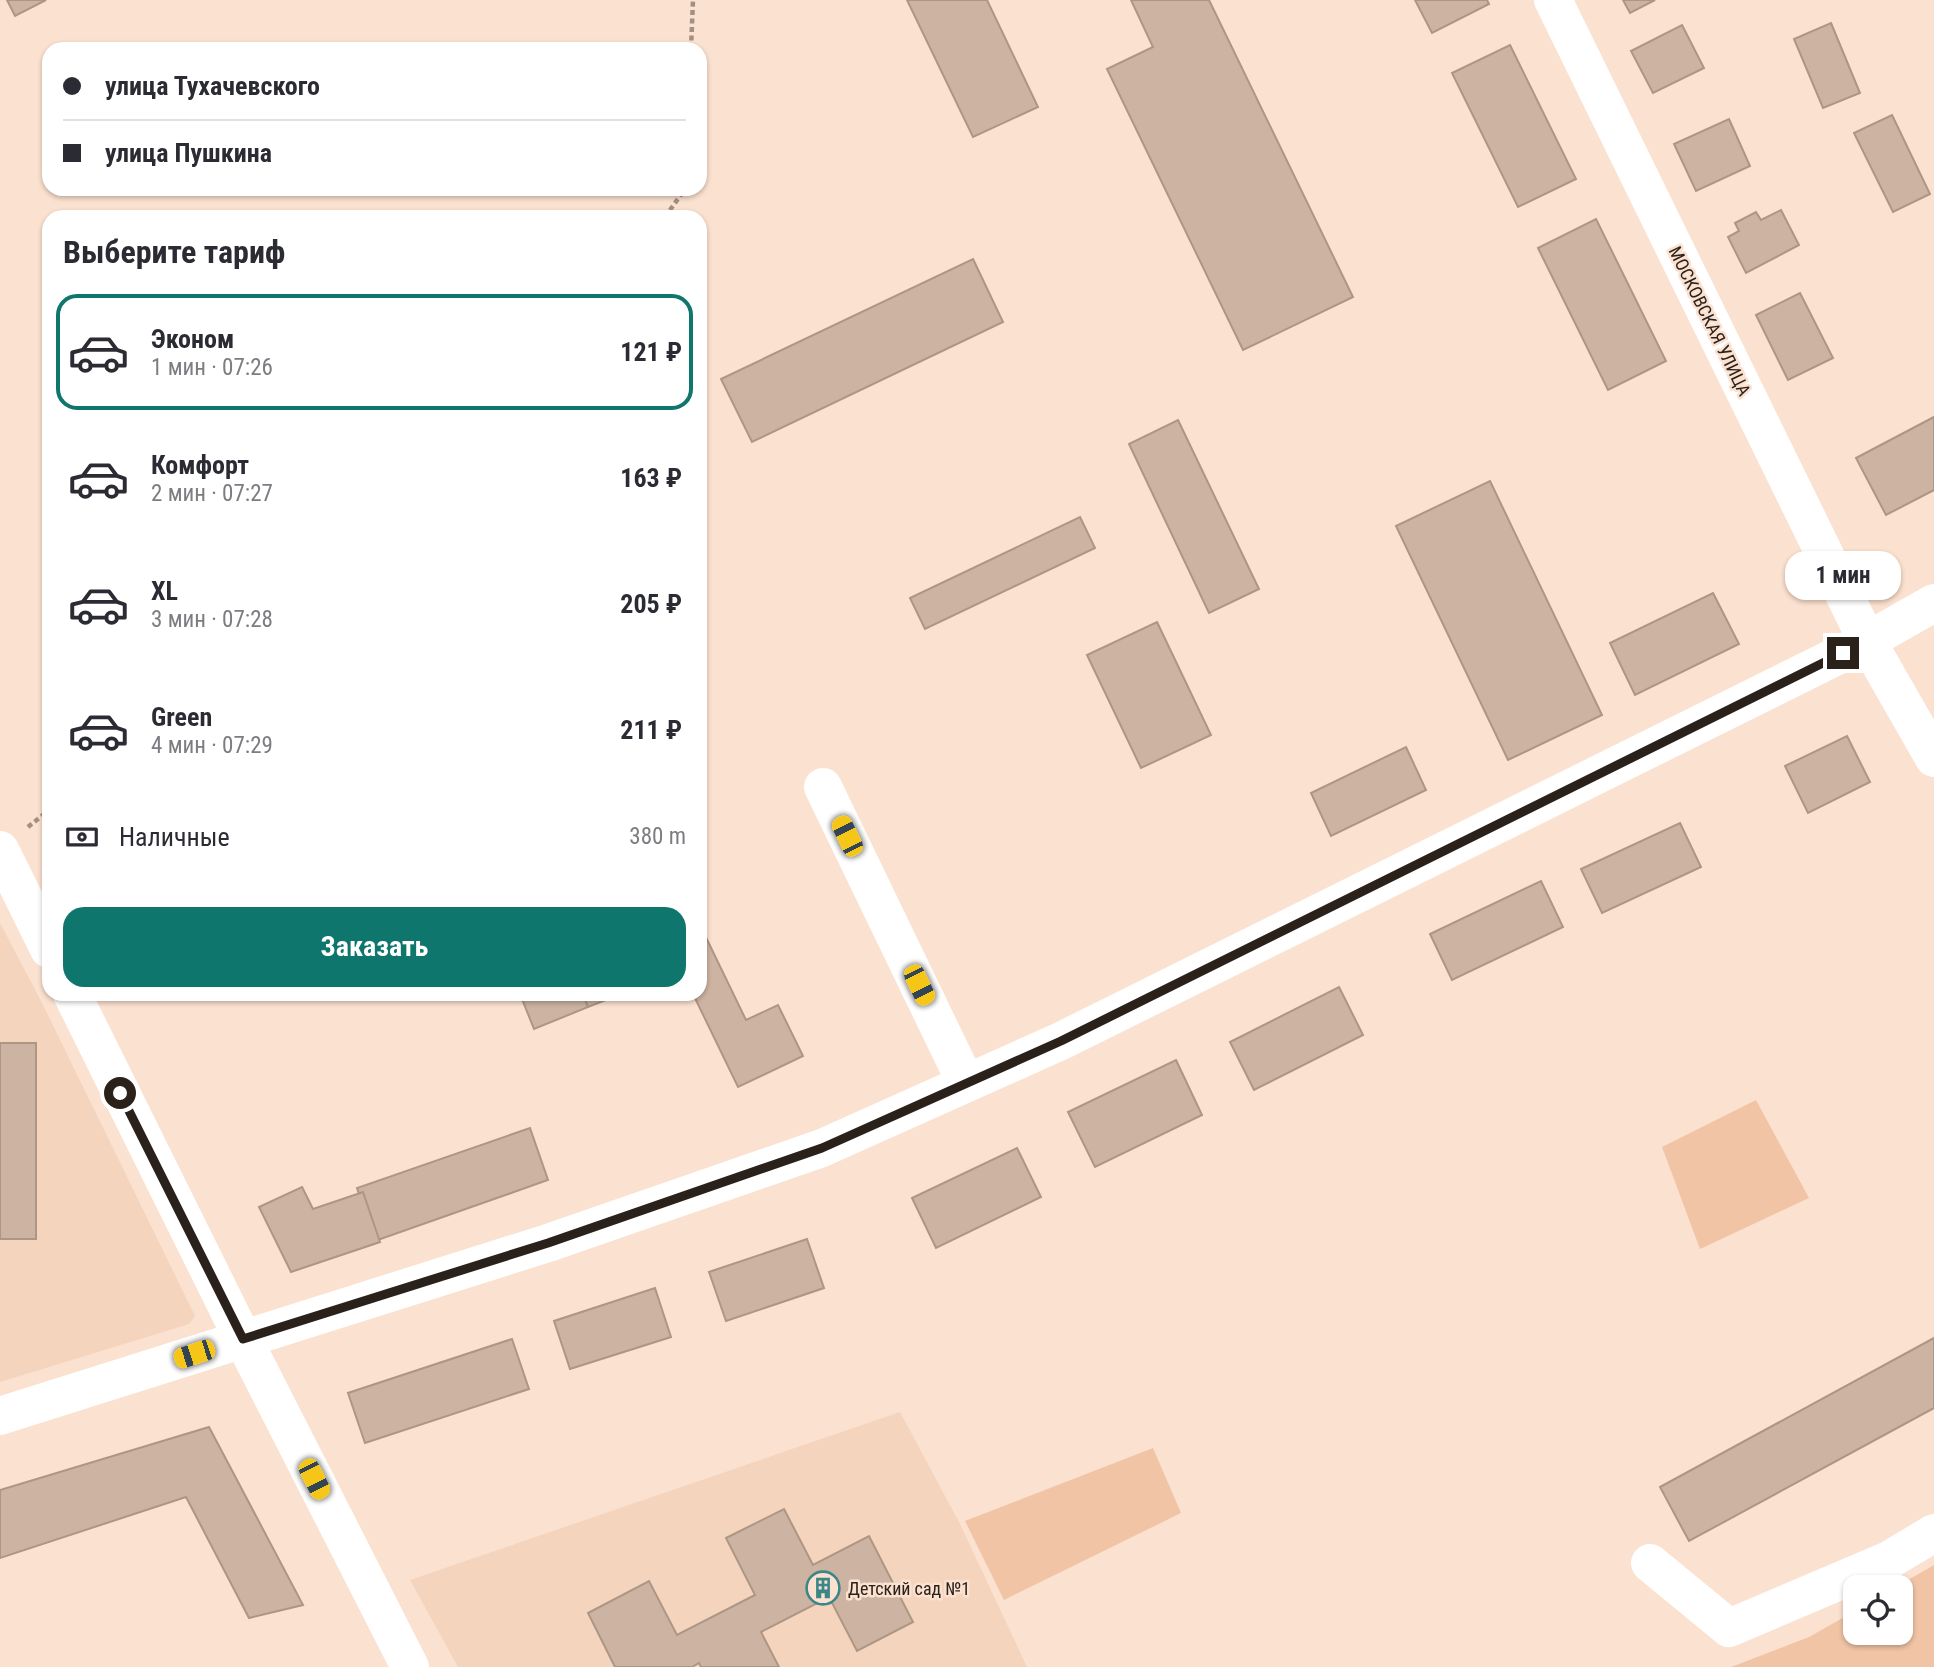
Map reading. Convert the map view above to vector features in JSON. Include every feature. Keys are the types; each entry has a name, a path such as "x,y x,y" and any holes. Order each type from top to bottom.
{"street":[{"name":"МОСКОВСКАЯ УЛИЦА","path":"1553,0 1867,641 1934,758"},
{"path":"0,1416 548,1243 822,1148 1061,1041 1867,641 1934,603"},
{"path":"823,787 966,1083"},
{"path":"0,850 42,934"},
{"path":"75,1001 410,1667"},
{"path":"1650,1563 1729,1628 1889,1560 1934,1533"}],"path":[{"path":"691,42 693,0"}],"shaded area":[{"path":"0,923 195,1316 189,1324 0,1382"},
{"path":"1756,1100 1809,1198 1700,1249 1662,1147"},
{"path":"900,1412 960,1524 1027,1667 458,1667 410,1580"},
{"path":"1153,1448 1181,1513 1004,1600 965,1521"},
{"path":"1934,1565 1934,1667 1731,1667 1809,1637 1843,1618 1843,1645 1913,1645 1913,1577"}],"building":[{"path":"7,0 46,0 15,16"},
{"path":"907,0 987,0 1038,107 973,137"},
{"path":"1131,0 1209,0 1353,297 1243,350 1107,69 1153,47"},
{"path":"1415,0 1487,0 1489,4 1432,33"},
{"path":"1623,0 1655,0 1630,13"},
{"path":"1831,23 1860,93 1823,108 1794,39"},
{"path":"1682,25 1704,68 1653,93 1631,51"},
{"path":"1510,45 1576,179 1518,207 1452,73"},
{"path":"1892,115 1930,194 1893,212 1854,133"},
{"path":"1729,119 1750,166 1696,191 1674,144"},
{"path":"1781,210 1799,245 1746,273 1728,237 1739,231 1735,223 1756,212 1761,220"},
{"path":"1596,219 1666,361 1608,390 1538,248"},
{"path":"973,259 1003,322 752,442 721,379"},
{"path":"1800,293 1833,358 1788,380 1756,315"},
{"path":"1934,417 1934,490 1886,515 1856,458"},
{"path":"1178,420 1259,589 1209,613 1129,444"},
{"path":"1490,481 1602,715 1508,760 1396,526"},
{"path":"1080,517 1095,548 925,629 910,598"},
{"path":"1713,593 1739,644 1635,695 1610,643"},
{"path":"1157,622 1211,735 1141,768 1087,655"},
{"path":"1847,736 1870,782 1808,813 1785,766"},
{"path":"1406,747 1426,790 1331,836 1311,793"},
{"path":"1680,823 1701,867 1602,913 1581,869"},
{"path":"1541,881 1563,927 1452,980 1430,934"},
{"path":"707,939 746,1020 778,1005 803,1056 738,1087 696,1001 707,1001"},
{"path":"1339,987 1363,1035 1254,1090 1230,1042"},
{"path":"523,1001 586,1001 588,1007 534,1029"},
{"path":"586,1001 603,1001 588,1007"},
{"path":"0,1043 36,1043 36,1239 0,1239"},
{"path":"1176,1060 1202,1115 1095,1167 1068,1112"},
{"path":"530,1128 548,1180 375,1241 357,1188"},
{"path":"1017,1148 1041,1197 936,1248 912,1198"},
{"path":"302,1187 313,1209 363,1192 380,1242 291,1272 259,1207"},
{"path":"807,1239 824,1288 726,1321 709,1272"},
{"path":"655,1288 671,1337 570,1369 554,1321"},
{"path":"1934,1338 1934,1408 1689,1541 1660,1487"},
{"path":"512,1339 529,1389 365,1443 348,1393"},
{"path":"209,1427 303,1605 249,1618 186,1497 0,1558 0,1490"},
{"name":"Детский сад №1","path":"784,1509 813,1565 869,1536 913,1622 857,1651 829,1597 761,1632 779,1667 701,1667 699,1663 692,1667 615,1667 588,1613 649,1581 677,1635 755,1595 726,1538"}],"place":[{"name":"Детский сад №1","path":"823,1588"}],"route":[{"path":"120,1093 243,1339 548,1243 822,1148 1061,1041 1843,653"}]}
